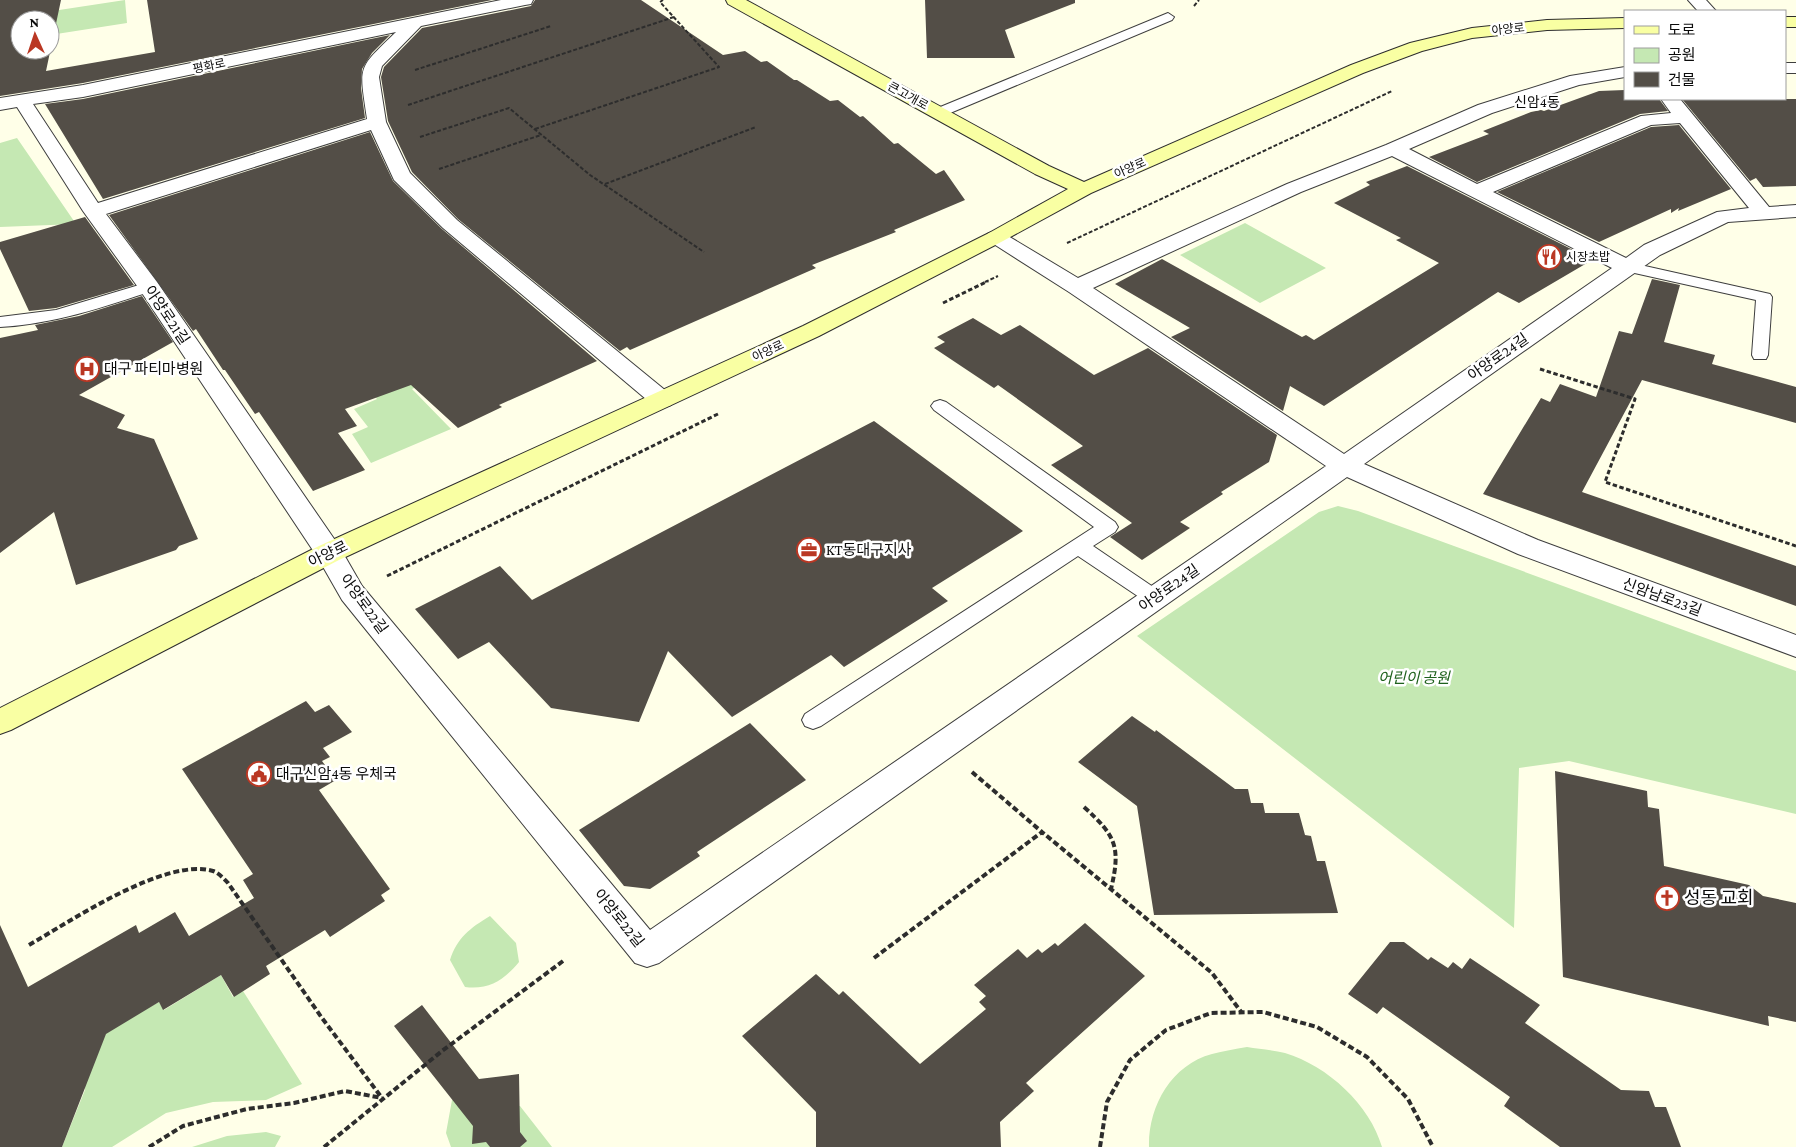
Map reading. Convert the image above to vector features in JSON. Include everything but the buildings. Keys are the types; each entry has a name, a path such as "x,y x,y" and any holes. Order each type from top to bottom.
{"main road":[{"name":"큰고개로","path":"734,0 1042,170 1084,189"},
{"name":"아양로","path":"0,722 329,553 811,331 996,237 1084,189 1357,69 1416,47 1472,33 1518,28 1624,23"}],"street":[{"name":"평화로","path":"11,103 102,87 525,0"},
{"path":"1696,0 1707,10"},
{"path":"416,22 373,64 371,83 377,118 403,178 450,224 662,400"},
{"path":"1077,287 1294,188 1393,149 1485,109 1576,80 1624,72"},
{"path":"1671,100 1763,212 1796,211"},
{"name":"아양로21길","path":"11,103 149,287 329,553"},
{"path":"1475,192 1648,120 1686,117"},
{"path":"93,211 377,118"},
{"path":"1393,149 1627,267"},
{"name":"아양로24길","path":"995,712 1343,465 1652,250 1724,216 1763,212"},
{"path":"996,237 1077,287 1343,465"},
{"name":"신암남로23길","path":"1343,465 1528,547 1796,646"},
{"name":"아양로22길","path":"329,553 352,593 647,952 995,712"}],"lane":[{"path":"938,113 1168,17"},
{"path":"1627,267 1764,297 1760,355"},
{"path":"0,322 19,322 101,302 149,287"},
{"path":"813,720 1108,527 940,406"},
{"path":"1078,546 1155,598"}],"path":[{"path":"535,130 719,67 660,2 663,0"},
{"path":"377,118 674,17"},
{"path":"371,83 551,26"},
{"path":"942,303 1394,90"},
{"path":"389,148 509,108 604,184 704,252"},
{"path":"604,184 756,127"},
{"path":"403,178 541,135"},
{"path":"1499,357 1635,399 1605,482 1796,546"},
{"path":"352,593 720,412"},
{"path":"972,772 1212,972 1242,1013"},
{"path":"1084,807 1115,837 1118,863 1111,889"},
{"path":"874,958 1042,832"},
{"path":"29,945 120,894 170,872 196,868 215,871 228,883 322,1018 382,1098"},
{"path":"324,1147 382,1098 499,1006 563,961"},
{"path":"1100,1147 1107,1102 1130,1060 1166,1030 1211,1013 1263,1012 1317,1027 1368,1057 1408,1100 1433,1147"},
{"path":"149,1147 183,1126 247,1109 294,1102 345,1091 382,1098"}],"green space":[{"path":"125,0 127,23 60,33 59,10"},
{"path":"17,138 76,224 0,227 0,143"},
{"path":"1245,223 1326,268 1260,303 1180,255"},
{"path":"448,373 412,389 451,429 371,463 352,434 368,427 354,409 377,399 361,377"},
{"name":"어린이 공원","path":"1338,506 1358,511 1796,671 1796,814 1569,761 1519,768 1514,928 1137,636 1319,512"},
{"path":"490,916 516,943 519,962 502,979 481,987 465,987 450,960 456,946 465,934"},
{"path":"221,975 233,997 243,991 302,1084 266,1100 213,1102 166,1113 112,1147 62,1147 85,1090 81,1043 159,1002 164,1010"},
{"path":"1247,1047 1285,1053 1317,1067 1331,1077 1345,1089 1368,1116 1382,1147 1149,1147 1153,1117 1158,1103 1174,1078 1197,1060 1216,1053"},
{"path":"452,1100 520,1106 552,1147 451,1147 446,1133"},
{"path":"266,1132 281,1136 275,1147 192,1147 227,1136"}],"place":[{"name":"시장초밥","path":"1549,257"},
{"name":"대구 파티마병원","path":"87,369"},
{"name":"KT동대구지사","path":"809,550"},
{"name":"대구신암4동 우체국","path":"259,774"},
{"name":"성동 교회","path":"1667,898"}],"district":[{"name":"신암4동","path":"1537,102"}]}
